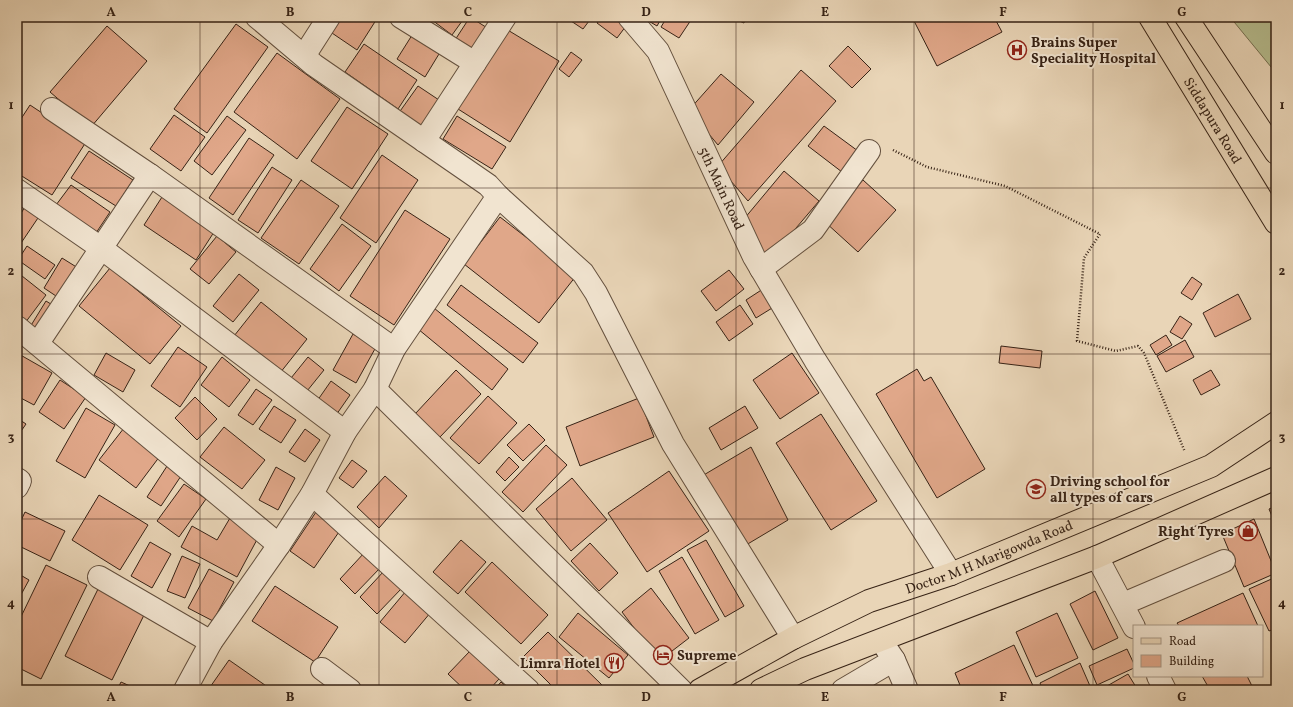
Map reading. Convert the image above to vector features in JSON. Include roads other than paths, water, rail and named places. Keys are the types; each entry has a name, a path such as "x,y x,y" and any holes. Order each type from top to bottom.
{"main road":[{"name":"Siddapura Road","path":"1150,17 1276,223"},
{"path":"1186,17 1276,153"},
{"path":"1203,470 1276,406"},
{"name":"Doctor M H Marigowda Road","path":"700,690 793,638 869,601 951,574 1203,470 1276,423"},
{"path":"761,690 805,669 963,607 1097,557 1276,478"}],"street":[{"path":"257,17 304,56 424,142 488,185 498,196 583,273 596,294 673,444 793,638"},
{"path":"304,56 329,17"},
{"path":"424,142 504,17"},
{"name":"5th Main Road","path":"629,17 658,51 761,269 815,360 951,574"},
{"path":"408,19 475,63"},
{"path":"52,109 150,175 394,349"},
{"path":"761,269 813,230 869,151"},
{"path":"38,343 150,175"},
{"path":"17,190 101,248 345,432"},
{"path":"185,690 211,642 279,545 312,494 345,432 375,389 394,349 498,196"},
{"path":"17,327 279,545"},
{"path":"375,389 681,690"},
{"path":"17,479 20,482 17,487"},
{"path":"312,494 528,690"},
{"path":"1097,557 1133,625"},
{"path":"1123,604 1224,561"},
{"path":"99,576 211,642"},
{"path":"880,640 894,660 907,690"},
{"path":"843,690 894,660"},
{"path":"322,669 350,690"},
{"path":"1158,677 1165,690"}],"place":[{"name":"Brains Super Speciality Hospital","path":"1017,50"},
{"name":"Driving school for all types of cars","path":"1036,489"},
{"name":"Right Tyres","path":"1248,531"},
{"name":"Supreme","path":"663,655"},
{"name":"Limra Hotel","path":"614,663"}]}
